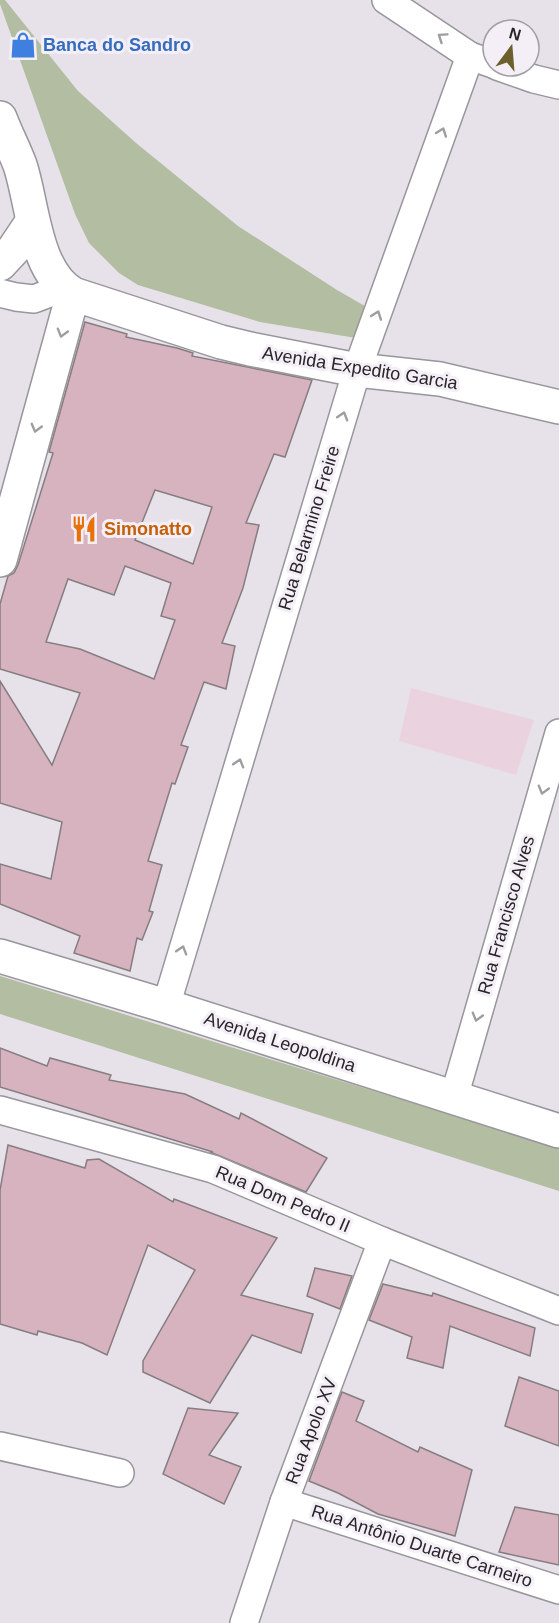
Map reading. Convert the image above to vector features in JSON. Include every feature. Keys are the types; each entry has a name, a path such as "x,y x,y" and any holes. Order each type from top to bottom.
{"street":[{"path":"386,0 481,60"},
{"name":"Rua Belarmino Freire","path":"166,1006 357,370 481,60"},
{"path":"0,118 20,167 32,222 45,259 68,291 0,560"},
{"path":"0,264 14,249 32,222"},
{"path":"0,293 34,299 68,291"},
{"name":"Avenida Expedito Garcia","path":"68,291 250,350 357,370 440,378 559,407"},
{"name":"Rua Francisco Alves","path":"454,1097 559,734"},
{"name":"Avenida Leopoldina","path":"0,956 166,1006 559,1131"},
{"name":"Rua Dom Pedro II","path":"0,1110 213,1169 382,1241 559,1311"},
{"name":"Rua Apolo XV","path":"244,1623 284,1502 382,1241"},
{"path":"0,1446 120,1473"},
{"name":"Rua Antônio Duarte Carneiro","path":"284,1502 559,1590"}],"shaded area":[{"path":"411,688 534,720 516,775 399,741"}],"green space":[{"path":"0,0 5,0 78,91 136,143 238,226 370,309 362,339 260,322 138,285 119,273 89,243 75,214"},
{"path":"0,976 559,1148 559,1191 0,1014"}],"building":[{"path":"85,322 127,334 126,337 193,353 192,356 312,380 285,457 274,454 246,523 259,525 243,588 222,643 235,646 226,689 204,682 181,745 188,747 175,784 172,783 148,861 162,865 149,911 153,912 142,940 137,938 130,971 74,953 80,936 0,904 0,864 51,879 62,822 0,803 0,681 52,765 80,693 0,669 0,604 8,576 14,573 18,565 53,453 49,452","holes":["155,490 212,507 193,564 135,540","125,566 171,583 161,616 175,620 154,679 80,649 46,642 68,579 114,595"]},
{"path":"0,1048 47,1066 50,1058 111,1075 109,1080 185,1094 239,1119 241,1113 327,1158 306,1192 210,1152 213,1152 0,1087"},
{"path":"8,1145 85,1168 87,1160 99,1159 173,1202 174,1199 277,1238 241,1295 313,1314 301,1353 252,1335 210,1403 143,1372 143,1361 195,1270 148,1245 107,1355 82,1343 38,1331 37,1335 0,1324 0,1190"},
{"path":"315,1268 352,1276 340,1309 307,1296"},
{"path":"383,1284 432,1296 433,1293 535,1328 530,1356 450,1326 443,1368 407,1358 412,1337 369,1320"},
{"path":"519,1377 559,1391 559,1446 505,1426"},
{"path":"342,1392 364,1401 356,1421 418,1452 420,1447 472,1470 455,1536 378,1514 309,1481"},
{"path":"188,1408 238,1413 209,1455 241,1467 224,1504 163,1474"},
{"path":"515,1507 559,1515 559,1565 499,1552"}],"place":[{"name":"Banca do Sandro","path":"23,45"},
{"name":"Simonatto","path":"84,529"}]}
